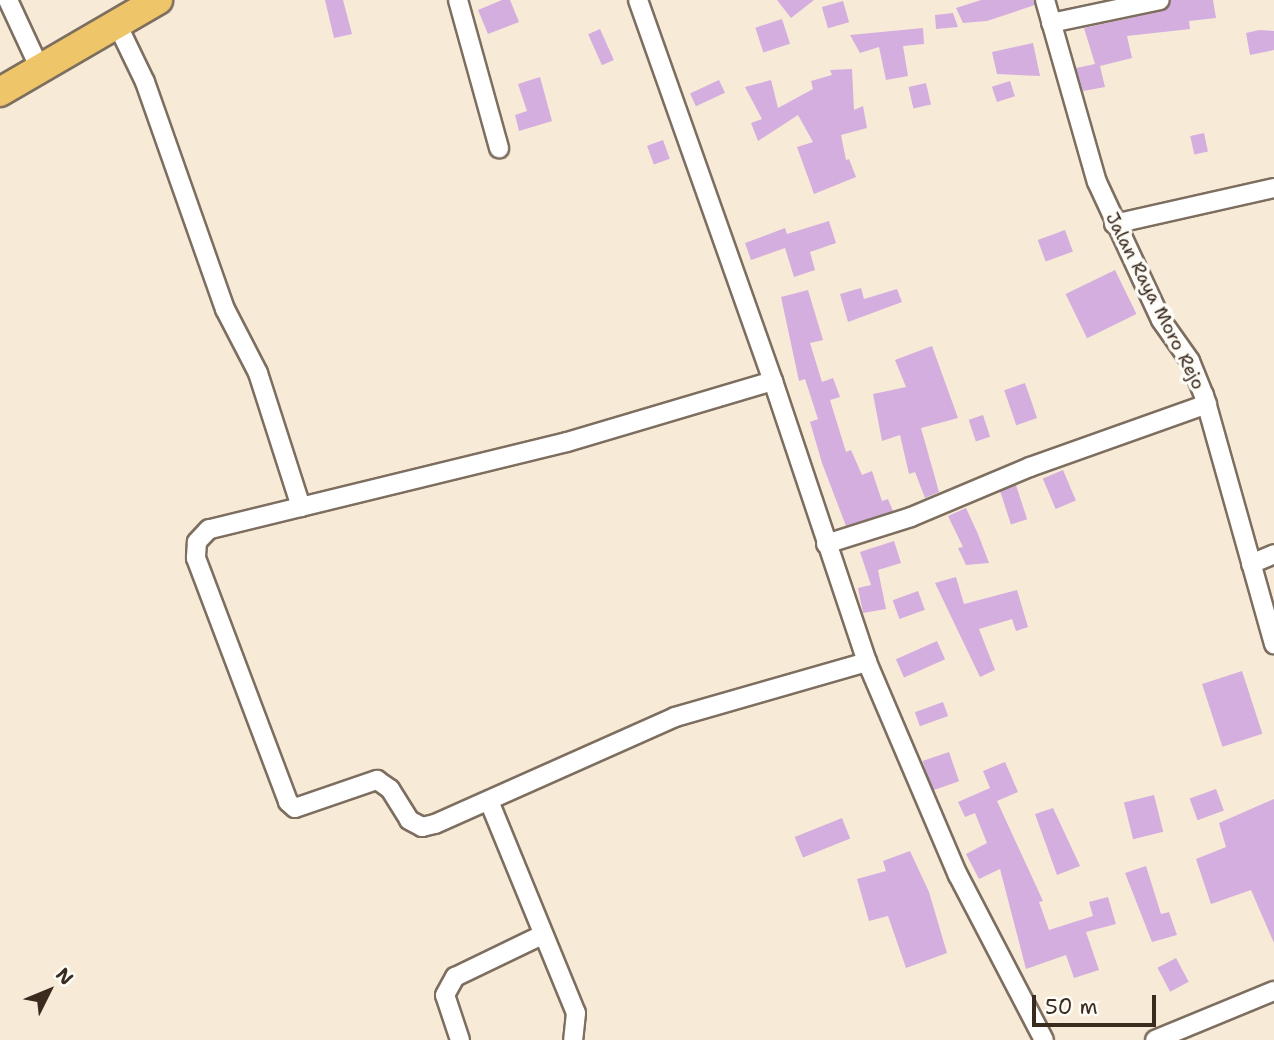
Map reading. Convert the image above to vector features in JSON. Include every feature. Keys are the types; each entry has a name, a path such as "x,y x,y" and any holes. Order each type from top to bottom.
{"main road":[{"path":"0,92 158,0"}],"street":[{"path":"8,0 40,69"},
{"path":"458,0 499,148"},
{"path":"638,0 773,380 867,662 958,875 1044,1040"},
{"name":"Jalan Raya Moro Rejo","path":"1045,0 1097,182 1114,225 1161,320 1190,361 1207,404 1274,643"},
{"path":"1052,23 1160,0"},
{"path":"117,24 145,82 225,309 258,373 301,507"},
{"path":"1114,225 1274,188"},
{"path":"773,380 566,442 209,529 197,542 196,558 288,802 304,808 377,780 390,789 409,820 422,827 489,801 675,717 867,662"},
{"path":"826,544 911,517 1030,467 1207,404"},
{"path":"1251,564 1274,554"},
{"path":"489,801 576,1013 573,1040"},
{"path":"460,1040 445,995 454,977 542,935"},
{"path":"1155,1040 1274,991"}],"building":[{"path":"325,0 343,0 352,34 334,38"},
{"path":"502,0 510,0 519,22 488,34 478,10"},
{"path":"777,0 814,0 791,18"},
{"path":"981,0 1034,0 1035,5 987,21 963,23 956,8"},
{"path":"1171,0 1213,0 1216,18 1189,21 1190,29 1127,36 1132,58 1100,66 1105,87 1083,91 1076,68 1095,64 1084,28 1162,11"},
{"path":"843,1 849,22 828,28 822,7"},
{"path":"953,13 958,27 936,29 935,15"},
{"path":"782,19 790,44 763,52 755,28"},
{"path":"923,28 924,44 903,46 908,76 886,80 879,47 860,53 850,35"},
{"path":"600,29 614,60 602,65 588,34"},
{"path":"1274,31 1274,50 1250,55 1246,33"},
{"path":"1033,43 1040,76 997,74 992,52"},
{"path":"852,69 854,110 863,106 867,128 841,135 846,160 849,159 856,177 814,194 797,147 813,142 798,115 758,141 751,123 762,119 745,87 771,80 778,108 813,89 811,81 832,75 830,70"},
{"path":"540,77 552,121 519,131 515,115 527,111 518,84"},
{"path":"719,80 725,93 696,106 690,94"},
{"path":"1010,81 1015,96 997,102 992,87"},
{"path":"926,83 931,104 913,108 908,87"},
{"path":"1204,133 1208,152 1194,154 1190,136"},
{"path":"663,140 670,159 654,165 647,146"},
{"path":"829,221 836,243 810,252 815,270 794,277 785,248 751,260 745,243 785,228 787,234"},
{"path":"1065,230 1073,252 1046,262 1038,240"},
{"path":"1115,270 1136,314 1087,338 1066,294"},
{"path":"861,288 864,299 897,289 902,302 848,322 840,294"},
{"path":"808,290 823,340 810,343 822,382 833,378 840,397 830,400 846,452 851,450 862,475 872,471 882,501 888,499 893,511 846,526 810,422 818,419 805,379 799,381 781,297"},
{"path":"932,346 958,418 921,428 939,492 925,498 915,472 909,474 900,435 882,441 873,394 906,387 895,360"},
{"path":"1025,383 1037,418 1016,425 1004,390"},
{"path":"983,415 990,437 976,442 969,420"},
{"path":"1063,470 1076,500 1056,509 1043,479"},
{"path":"1016,485 1027,519 1011,524 1000,490"},
{"path":"966,508 989,563 966,565 958,548 963,547 948,516"},
{"path":"894,541 901,563 878,570 886,609 863,613 858,588 871,585 860,552"},
{"path":"956,577 964,604 1017,590 1028,627 1016,631 1012,619 979,629 995,670 980,677 935,583"},
{"path":"918,591 925,610 899,619 893,600"},
{"path":"937,641 945,659 904,678 896,659"},
{"path":"1242,671 1262,734 1222,747 1202,684"},
{"path":"943,702 948,716 920,726 915,712"},
{"path":"949,752 959,781 933,790 923,761"},
{"path":"1005,762 1018,792 997,801 1043,901 1039,902 1049,930 1093,916 1089,902 1108,897 1116,924 1086,932 1099,970 1074,978 1066,955 1026,969 1000,869 979,879 966,854 987,843 975,813 965,817 958,802 990,788 983,771"},
{"path":"1216,789 1224,811 1198,820 1190,799"},
{"path":"1154,795 1163,832 1133,839 1124,802"},
{"path":"1274,799 1274,943 1251,890 1211,904 1196,859 1226,847 1219,823"},
{"path":"1053,808 1080,866 1057,875 1035,814"},
{"path":"842,818 850,838 803,858 795,837"},
{"path":"910,851 929,892 947,953 906,968 888,916 869,921 857,879 886,871 883,861"},
{"path":"1146,866 1161,914 1169,912 1177,935 1152,942 1125,873"},
{"path":"1176,958 1189,982 1170,992 1157,968"}]}
